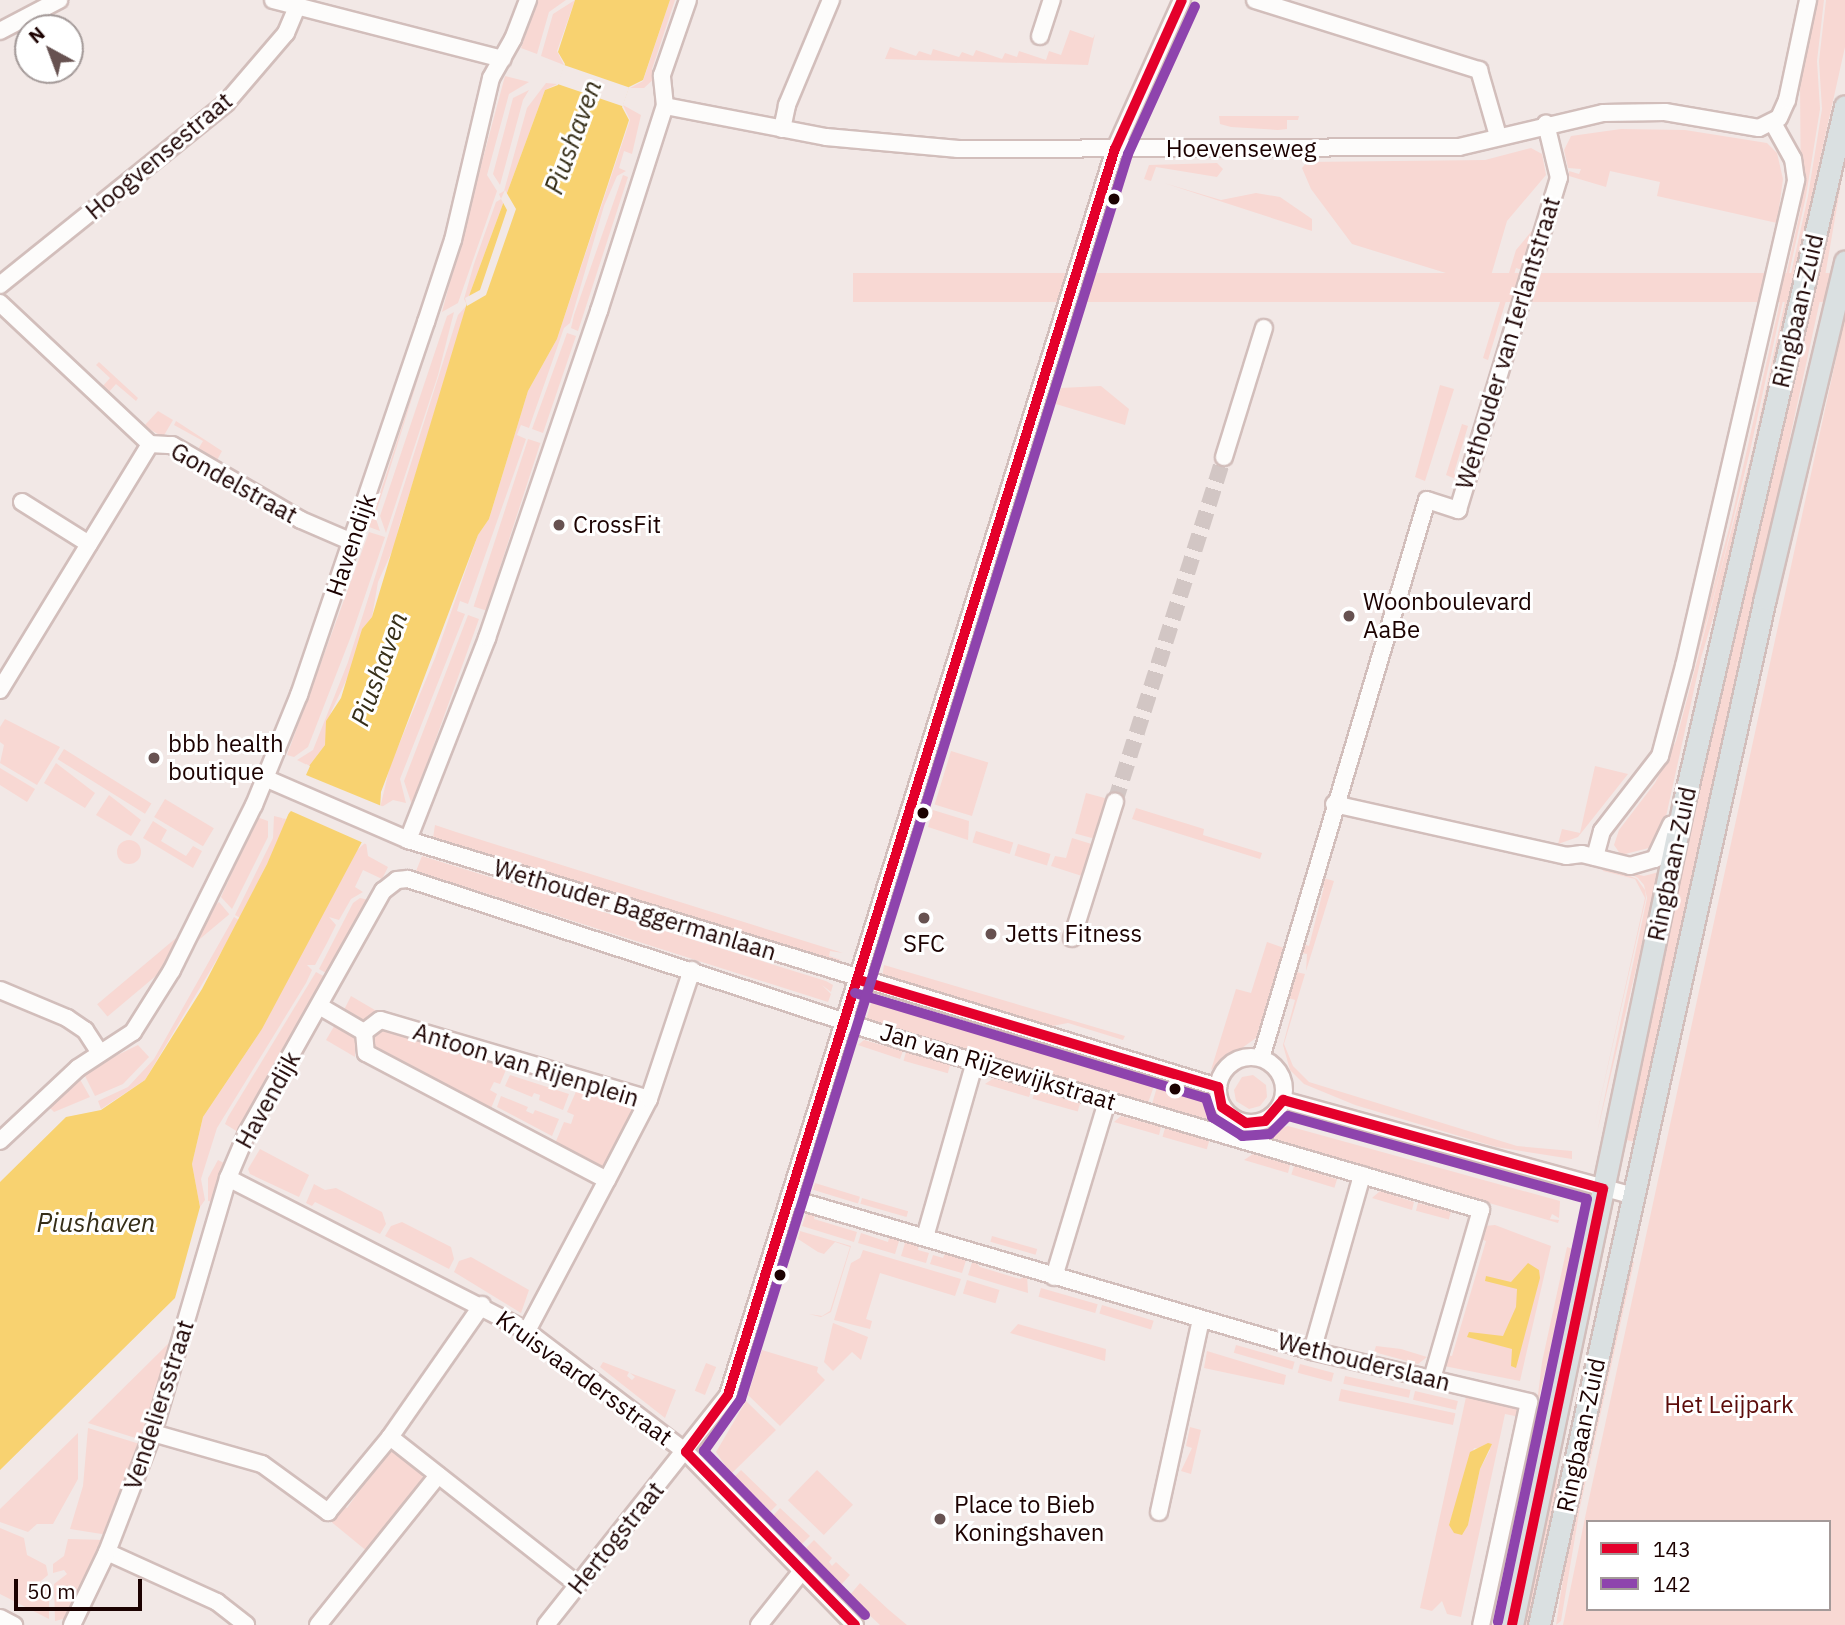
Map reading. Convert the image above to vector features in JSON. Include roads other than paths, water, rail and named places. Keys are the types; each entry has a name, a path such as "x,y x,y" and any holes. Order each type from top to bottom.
{"main road":[{"name":"Ringbaan-Zuid","path":"1512,1625 1685,797 1845,106"},
{"name":"Ringbaan-Zuid","path":"1539,1625 1633,1196 1845,261"}],"street":[{"path":"0,31 57,0"},
{"path":"272,0 503,59"},
{"name":"Havendijk","path":"100,1053 133,1032 172,970 265,778 352,542 453,240 491,78 503,59 528,0"},
{"path":"408,840 487,638 664,106 662,75 688,0"},
{"path":"782,129 787,105 831,0"},
{"path":"1040,36 1052,0"},
{"name":"Hertogstraat","path":"546,1625 686,1452 728,1395 1115,149 1182,0"},
{"path":"1255,0 1479,70 1498,136"},
{"path":"1773,123 1787,100 1808,0"},
{"name":"Hoogvensestraat","path":"0,285 226,103 286,33 297,7"},
{"name":"Hoevenseweg","path":"664,106 782,129 958,149 1459,147 1546,124 1603,113 1644,112 1747,128 1773,123"},
{"name":"Ringbaan-Zuid","path":"1595,857 1602,831 1660,756 1684,666 1796,180 1787,142 1773,123"},
{"name":"Wethouder van Ierlantstraat","path":"1261,1058 1334,804 1427,500 1458,510 1559,178 1546,124"},
{"name":"Gondelstraat","path":"0,303 150,444 172,445 301,520 352,542"},
{"path":"1224,457 1264,328"},
{"path":"0,690 150,444"},
{"path":"22,502 89,544"},
{"name":"Wethouder Baggermanlaan","path":"265,778 408,840 859,980 1218,1087"},
{"path":"1334,804 1566,856 1595,857 1629,866 1655,859 1685,797"},
{"path":"1072,938 1115,802"},
{"name":"Havendijk","path":"228,1178 247,1133 321,1007 383,891 397,880"},
{"name":"Jan van Rijzewijkstraat","path":"397,880 692,970 975,1062 1481,1210 1432,1379"},
{"path":"649,1099 692,970"},
{"path":"0,990 67,1018 85,1030 100,1053 53,1089 0,1141"},
{"name":"Antoon van Rijenplein","path":"321,1007 363,1032"},
{"name":"Antoon van Rijenplein","path":"380,1020 649,1099 607,1180 366,1052 363,1032 380,1020"},
{"path":"1249,1057 1261,1058 1283,1078 1283,1100 1265,1121 1246,1123 1222,1107 1218,1087 1228,1066 1249,1057"},
{"path":"925,1237 975,1062"},
{"path":"1283,1100 1633,1196"},
{"path":"1054,1277 1107,1101"},
{"path":"1312,1351 1362,1175"},
{"name":"Kruisvaardersstraat","path":"228,1178 482,1305 527,1331 686,1452 855,1625"},
{"name":"Vendeliersstraat","path":"72,1625 107,1552 153,1433 228,1178"},
{"path":"527,1331 607,1180"},
{"name":"Wethouderslaan","path":"789,1198 1312,1351 1529,1402 1480,1625"},
{"path":"153,1433 262,1464 328,1513 390,1437 482,1305"},
{"path":"1159,1512 1201,1320"},
{"path":"390,1437 578,1585"},
{"path":"318,1625 438,1475"},
{"path":"107,1552 217,1602 246,1625"},
{"path":"759,1625 802,1571"},
{"path":"0,1618 14,1625"}],"water":[{"name":"Piushaven","path":"575,0 670,0 643,80 629,87 622,107 629,120 557,339 528,391 489,519 478,535 381,792 380,808 262,1029 203,1117 192,1164 200,1207 175,1298 0,1470 0,1182 66,1117 101,1110 145,1080 202,989 267,864 309,766 325,745 326,721 341,698 362,629 372,617 470,293 545,90 558,85 565,64 558,52"},
{"path":"1528,1263 1539,1270 1540,1278 1516,1368 1511,1366 1512,1349 1467,1337 1469,1332 1503,1336 1516,1307 1517,1289 1485,1281 1486,1276 1511,1282"},
{"path":"1488,1443 1492,1444 1480,1469 1468,1525 1462,1535 1454,1533 1449,1525 1470,1452"}],"tunnel":[{"path":"1115,802 1224,457"}],"place":[{"name":"CrossFit","path":"559,525"},
{"name":"Woonboulevard AaBe","path":"1349,616"},
{"name":"bbb health boutique","path":"154,758"},
{"name":"SFC","path":"924,918"},
{"name":"Jetts Fitness","path":"991,934"},
{"name":"Place to Bieb Koningshaven","path":"940,1519"}],"park label":[{"name":"Het Leijpark","path":"1729,1405"}]}
